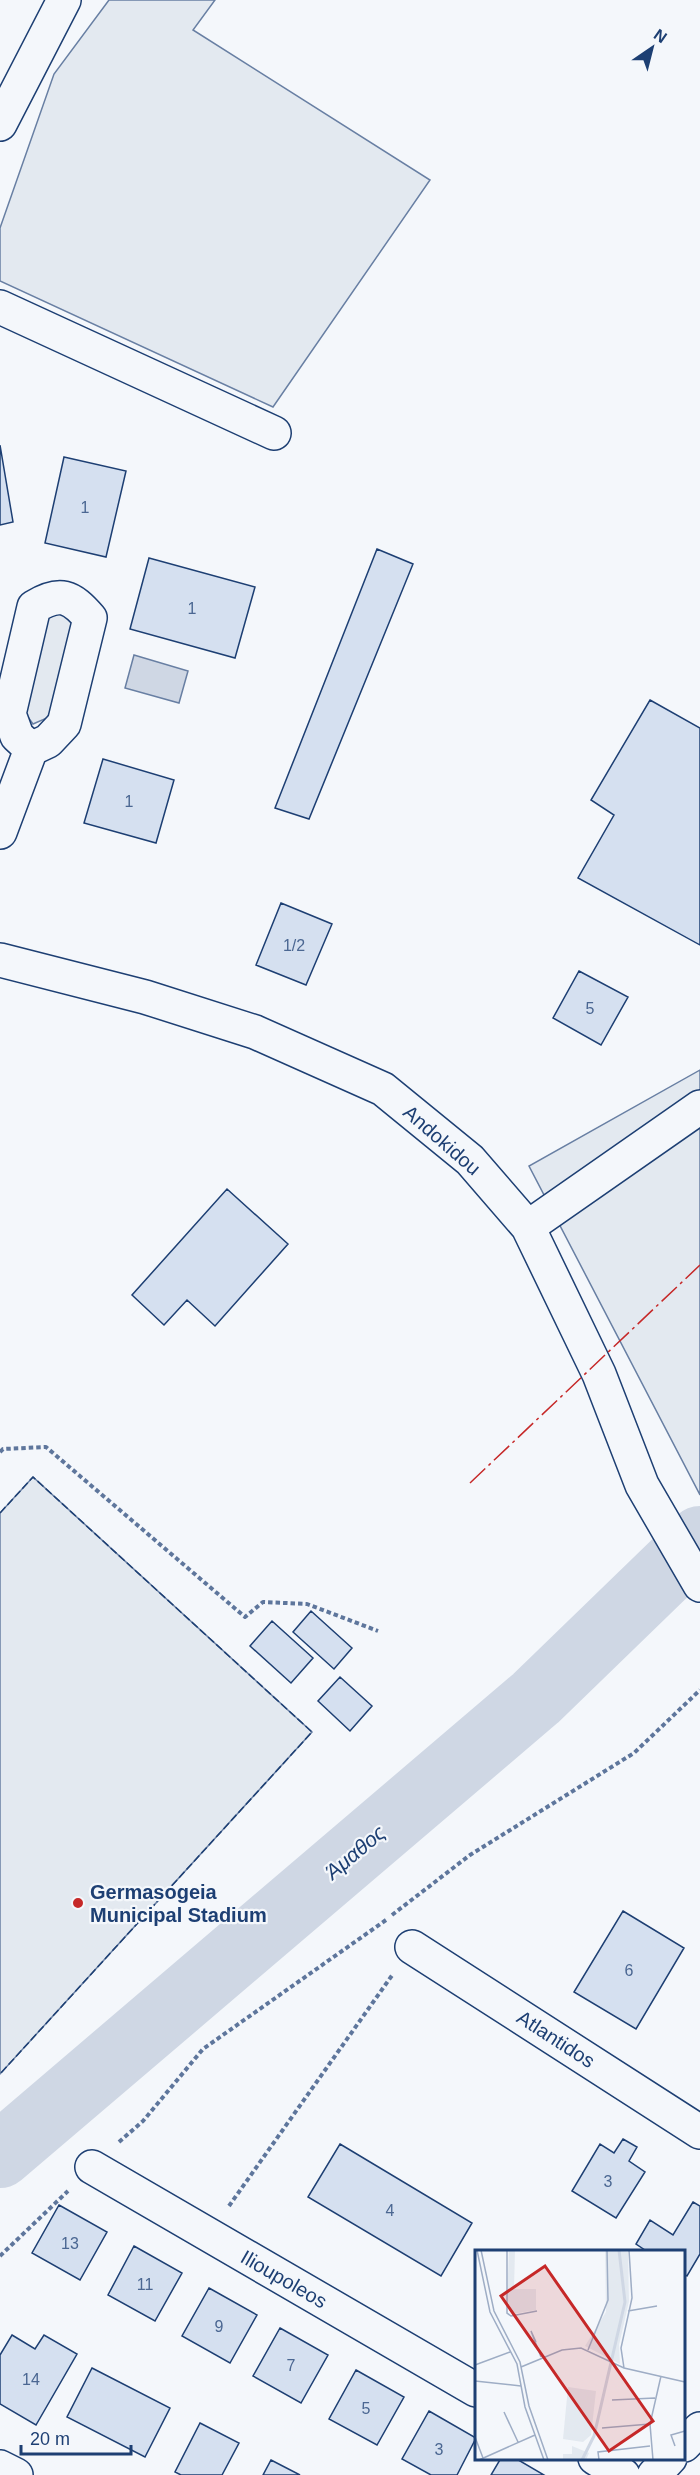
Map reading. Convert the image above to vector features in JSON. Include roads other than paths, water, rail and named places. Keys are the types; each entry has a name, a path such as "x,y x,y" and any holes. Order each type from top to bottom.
{"street":[{"path":"0,124 63,0"},
{"path":"0,307 273,433"},
{"path":"0,832 31,749"},
{"name":"Andokidou","path":"0,960 145,997 255,1032 382,1089 470,1161 528,1227 599,1374 642,1485 700,1585"},
{"path":"528,1227 700,1107"},
{"name":"Atlantidos","path":"412,1947 700,2132"},
{"name":"Ilioupoleos","path":"92,2167 475,2389"},
{"path":"685,2444 700,2429"},
{"path":"598,2460 623,2475"},
{"path":"654,2475 668,2460"},
{"path":"0,2467 16,2475"}],"waterway":[{"name":"Άμαθος","path":"0,2155 536,1698 700,1539"}],"place":[{"name":"Germasogeia Municipal Stadium","path":"78,1903"}]}
